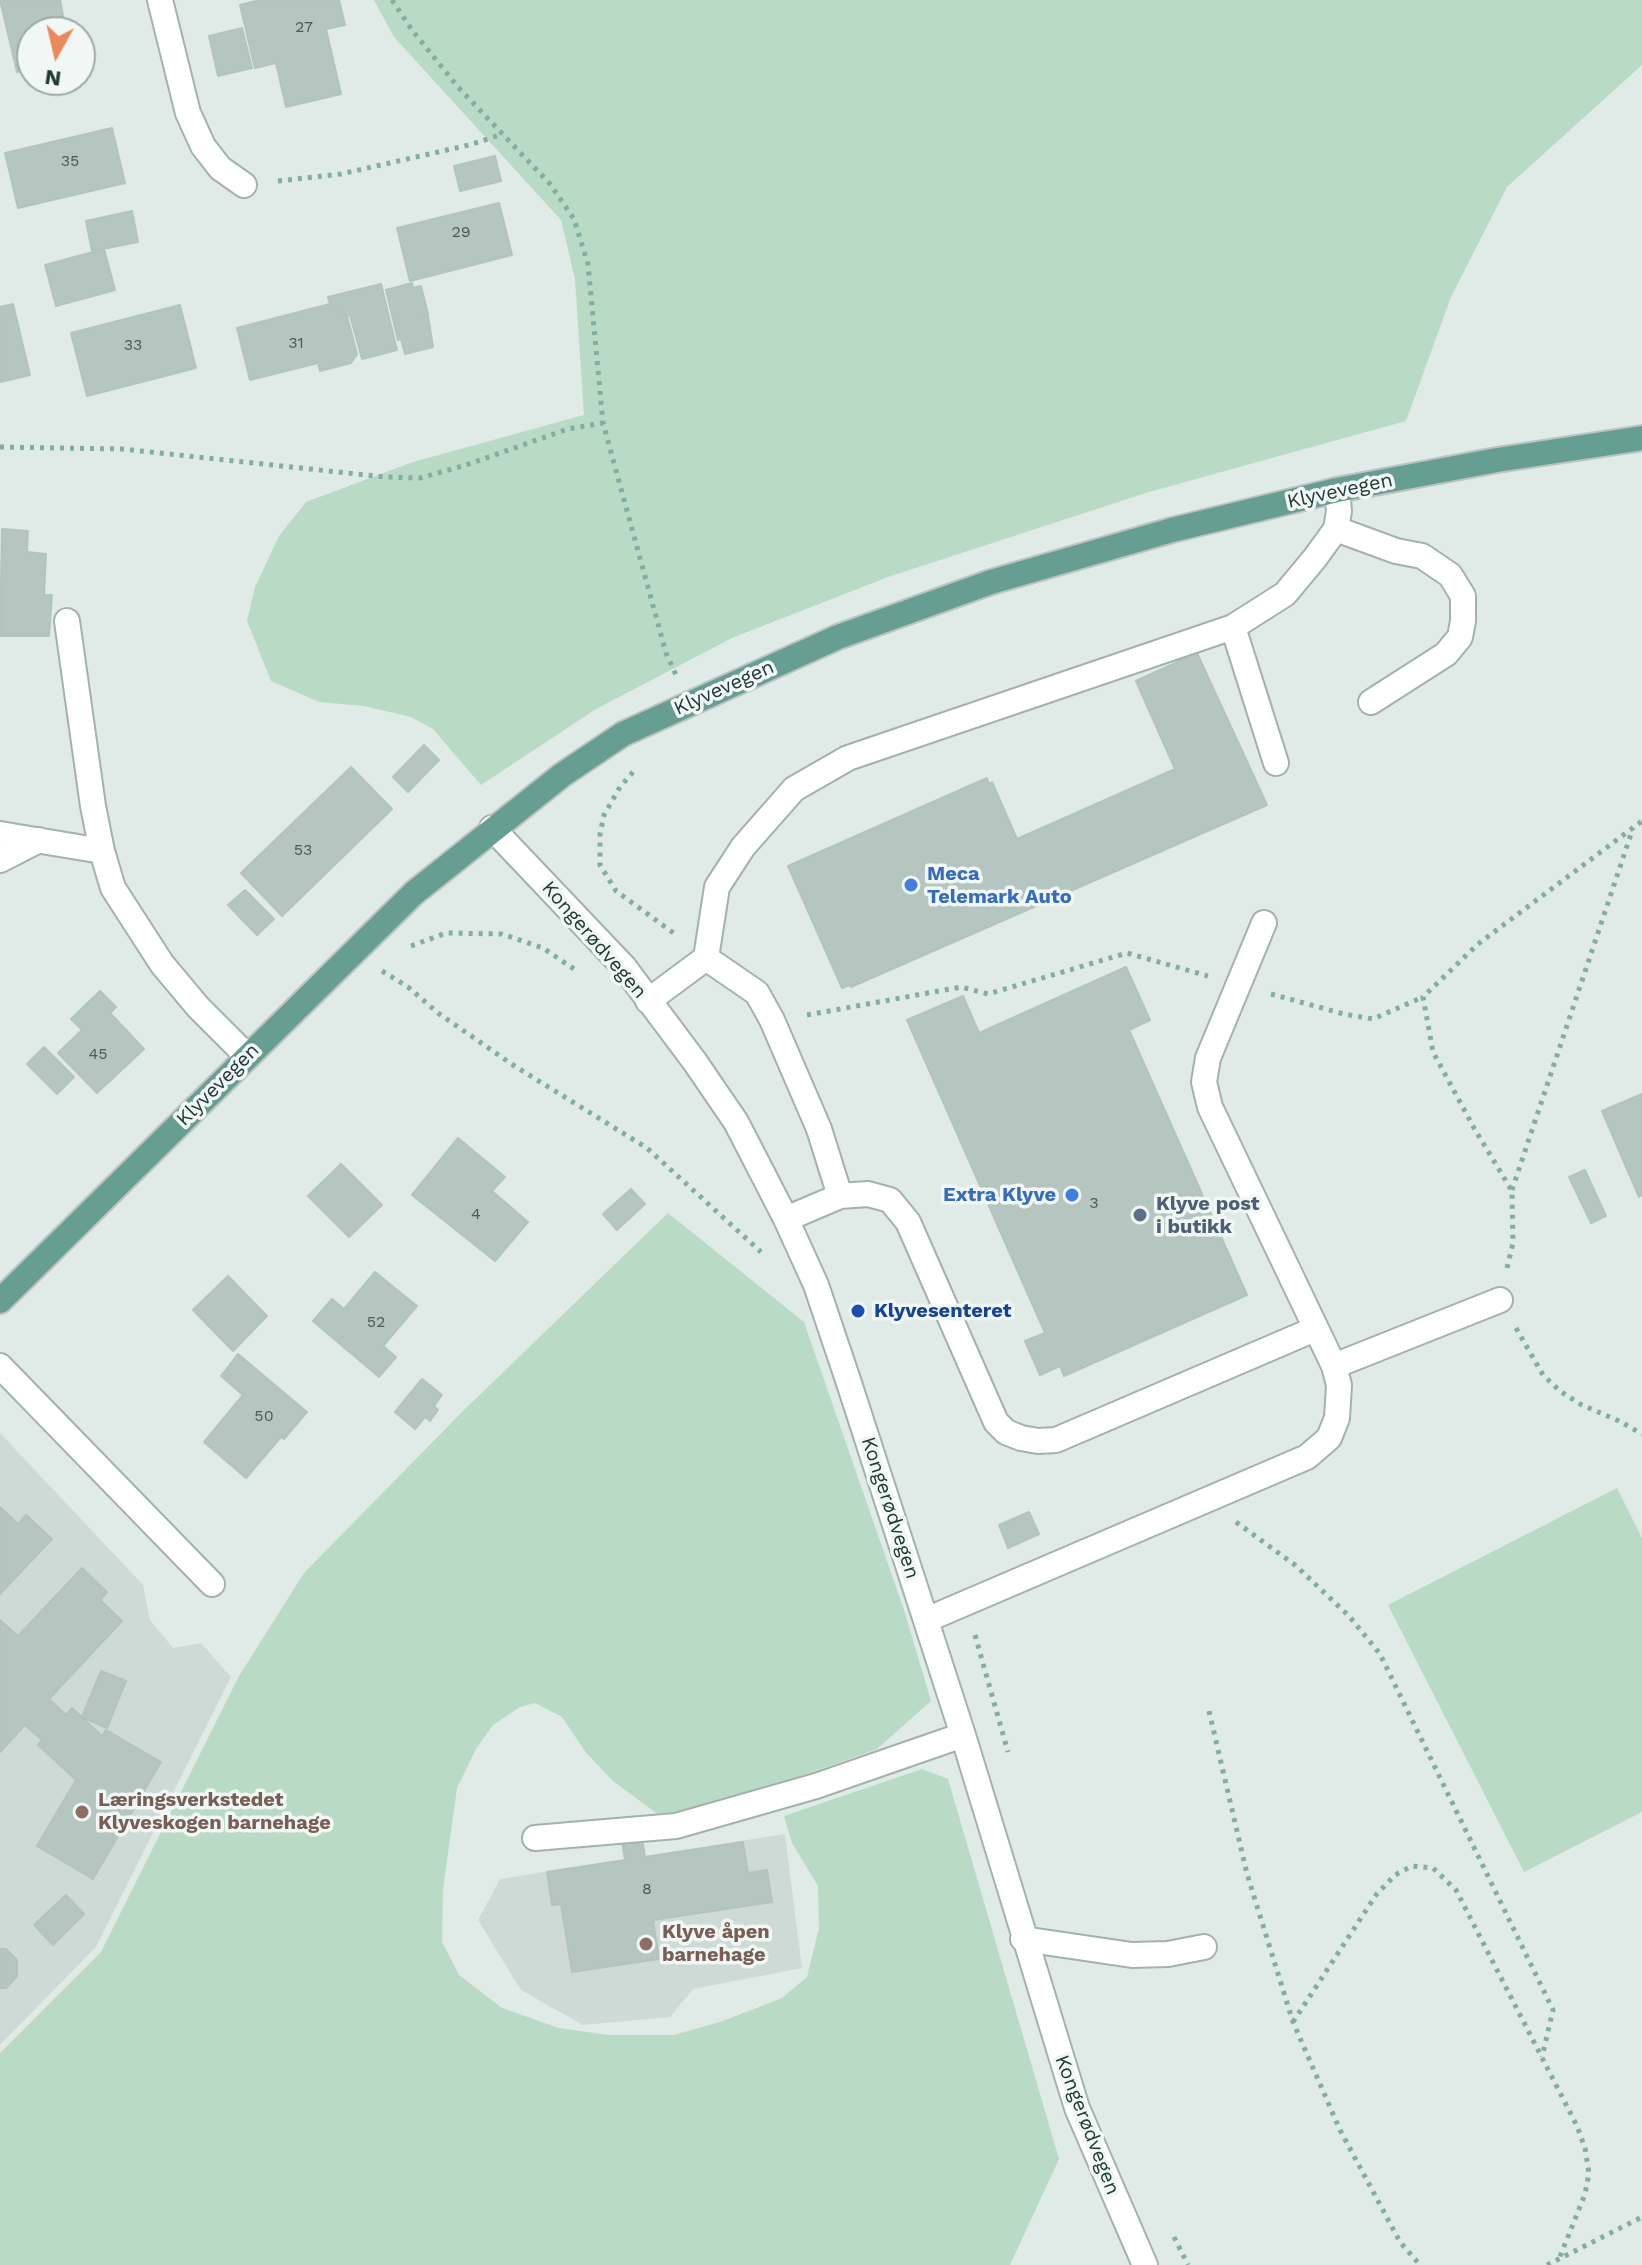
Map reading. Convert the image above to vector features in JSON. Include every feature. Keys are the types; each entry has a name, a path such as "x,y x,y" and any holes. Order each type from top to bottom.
{"main road":[{"name":"Klyvevegen","path":"0,1301 414,893 492,828 623,734 838,637 991,582 1172,530 1337,490 1497,460 1642,438"}],"street":[{"path":"160,0 188,113 203,146 220,168 244,185"},
{"path":"648,1001 706,958 717,887 743,847 794,789 848,758 1233,627 1285,594 1336,529 1339,511 1337,490"},
{"path":"1336,529 1396,551 1422,556 1450,575 1463,596 1460,637 1446,654 1371,702"},
{"path":"67,621 102,851 113,888 162,964 198,1007 247,1056"},
{"path":"1233,627 1276,763"},
{"name":"Kongerødvegen","path":"492,828 624,967 695,1062 736,1122 816,1285 963,1735 1077,2108 1145,2265"},
{"path":"0,834 102,851"},
{"path":"0,860 39,840"},
{"path":"926,1620 1307,1457 1329,1438 1337,1418 1339,1385 1334,1366 1210,1107 1204,1082 1208,1058 1264,923"},
{"path":"706,958 757,993 772,1020 819,1129 840,1196"},
{"path":"786,1219 840,1196 868,1194 890,1200 908,1222 996,1422 1006,1432 1021,1438 1056,1440 1315,1329"},
{"path":"1334,1366 1500,1300"},
{"path":"0,1366 212,1584"},
{"path":"535,1838 676,1826 816,1786 963,1735"},
{"path":"1023,1939 1132,1955 1168,1954 1204,1947"}],"path":[{"path":"392,0 458,87 550,184 574,219 588,264 603,423 666,653 688,704"},
{"path":"244,185 341,174 469,145 503,134"},
{"path":"0,447 122,449 420,478 568,429 603,423"},
{"path":"640,763 620,787 604,815 600,834 600,865 616,891 706,958"},
{"path":"772,1020 961,987 988,994 1127,953 1344,1014 1373,1019 1423,997 1478,944 1642,821"},
{"path":"1633,827 1512,1191 1513,1243 1500,1300 1543,1375 1580,1404 1642,1434"},
{"path":"406,948 446,933 502,934 543,948 599,985 624,967"},
{"path":"389,963 381,971 408,987 438,1013 513,1065 647,1148 780,1269 816,1285"},
{"path":"1423,997 1433,1052 1512,1191"},
{"path":"1206,1500 1295,1565 1349,1616 1380,1654 1553,2010 1542,2057"},
{"path":"1209,1711 1247,1874 1293,2022 1340,2130 1400,2242 1420,2265"},
{"path":"1293,2022 1376,1895 1395,1875 1412,1866 1433,1868 1456,1890 1577,2126 1585,2148 1589,2173 1585,2194 1559,2259"},
{"path":"1547,2265 1642,2217"}],"shaded area":[{"name":"Læringsverkstedet Klyveskogen barnehage","path":"0,1433 143,1585 150,1620 173,1648 201,1643 231,1677 96,1947 0,2045"},
{"name":"Klyve åpen barnehage","path":"785,1834 802,1968 693,1989 670,2017 583,2025 521,1990 478,1920 500,1879"}],"green space":[{"path":"374,0 1642,0 1642,65 1507,187 1451,297 1406,421 1149,492 888,577 732,638 596,709 481,785 433,729 411,717 364,706 319,702 271,681 247,621 255,587 279,536 306,502 413,462 584,415 575,279 561,220 394,37"},
{"path":"668,1213 804,1322 905,1613 931,1701 877,1749 685,1817 659,1815 613,1781 587,1754 562,1717 535,1703 520,1707 493,1725 476,1749 457,1788 443,1889 442,1942 459,1975 502,2008 559,2028 608,2035 674,2035 723,2021 782,1998 807,1977 819,1928 818,1886 792,1843 784,1816 922,1769 948,1779 1059,2159 1010,2265 0,2265 0,2053 101,1952 239,1676 304,1573 463,1411"},
{"path":"1617,1488 1642,1538 1642,1812 1524,1872 1388,1605"}],"building":[{"path":"0,0 60,0 63,16 16,16 16,68"},
{"path":"260,0 339,0 345,25 326,29 341,94 286,107 276,63 255,68 240,5"},
{"path":"242,28 252,68 218,76 209,36"},
{"path":"112,128 125,183 18,208 5,153"},
{"path":"495,156 501,181 460,191 454,166"},
{"path":"499,203 512,255 410,281 397,228"},
{"path":"132,211 138,242 92,251 86,221"},
{"path":"104,249 115,290 56,306 45,265"},
{"path":"412,283 413,288 421,286 428,314 421,318 428,316 433,347 405,354 401,339 398,340 386,290"},
{"path":"381,284 397,350 362,359 350,315 330,304 328,297"},
{"path":"13,304 30,375 0,382 0,307"},
{"path":"330,304 347,316 357,354 351,363 320,371 318,363 250,380 237,328"},
{"path":"180,305 196,368 87,396 71,333"},
{"path":"2,529 28,531 27,552 46,554 44,595 52,595 49,636 0,636"},
{"path":"1197,653 1267,805 851,987 842,988 788,866 987,778 989,784 992,782 1017,839 1175,769 1136,681"},
{"path":"424,745 439,760 408,792 393,777"},
{"path":"351,767 392,809 282,916 241,873"},
{"path":"245,890 274,919 257,935 228,905"},
{"path":"1126,967 1150,1020 1129,1030 1247,1295 1064,1376 1060,1366 1040,1375 1025,1341 1045,1333 907,1020 963,996 979,1033"},
{"path":"100,991 116,1007 110,1013 144,1049 97,1093 58,1053 82,1030 71,1019"},
{"path":"44,1047 74,1077 57,1094 27,1064"},
{"path":"1642,1094 1642,1195 1639,1197 1602,1111"},
{"path":"458,1138 505,1177 492,1191 528,1222 495,1261 412,1195"},
{"path":"341,1164 382,1205 349,1237 308,1196"},
{"path":"1585,1170 1606,1216 1591,1223 1569,1177"},
{"path":"631,1189 645,1204 617,1230 603,1214"},
{"path":"375,1272 417,1306 383,1346 396,1357 379,1377 313,1321 332,1299 344,1309"},
{"path":"228,1276 267,1316 233,1351 193,1310"},
{"path":"238,1354 307,1412 246,1478 204,1442 243,1395 221,1376"},
{"path":"422,1379 442,1395 434,1406 438,1410 430,1421 425,1417 415,1429 395,1412"},
{"path":"0,1507 18,1524 26,1515 52,1539 0,1594"},
{"path":"1029,1512 1039,1534 1008,1548 999,1525"},
{"path":"82,1568 107,1592 100,1600 122,1621 49,1699 66,1715 72,1708 102,1736 106,1730 161,1762 93,1879 37,1846 76,1780 38,1745 42,1740 25,1725 0,1752 0,1620 18,1636"},
{"path":"101,1671 126,1681 107,1728 82,1717"},
{"path":"642,1838 645,1857 743,1842 748,1873 767,1870 772,1902 653,1920 659,1959 572,1972 561,1904 552,1905 547,1872 625,1860 622,1841"},
{"path":"66,1895 84,1914 53,1945 34,1925"},
{"path":"0,1949 6,1949 17,1960 17,1976 6,1988 0,1988"}],"place":[{"name":"Meca Telemark Auto","path":"911,885"},
{"name":"Extra Klyve","path":"1072,1195"},
{"name":"Klyve post i butikk","path":"1140,1215"},
{"name":"Klyvesenteret","path":"858,1311"},
{"name":"Læringsverkstedet Klyveskogen barnehage","path":"82,1812"},
{"name":"Klyve åpen barnehage","path":"646,1944"}]}
